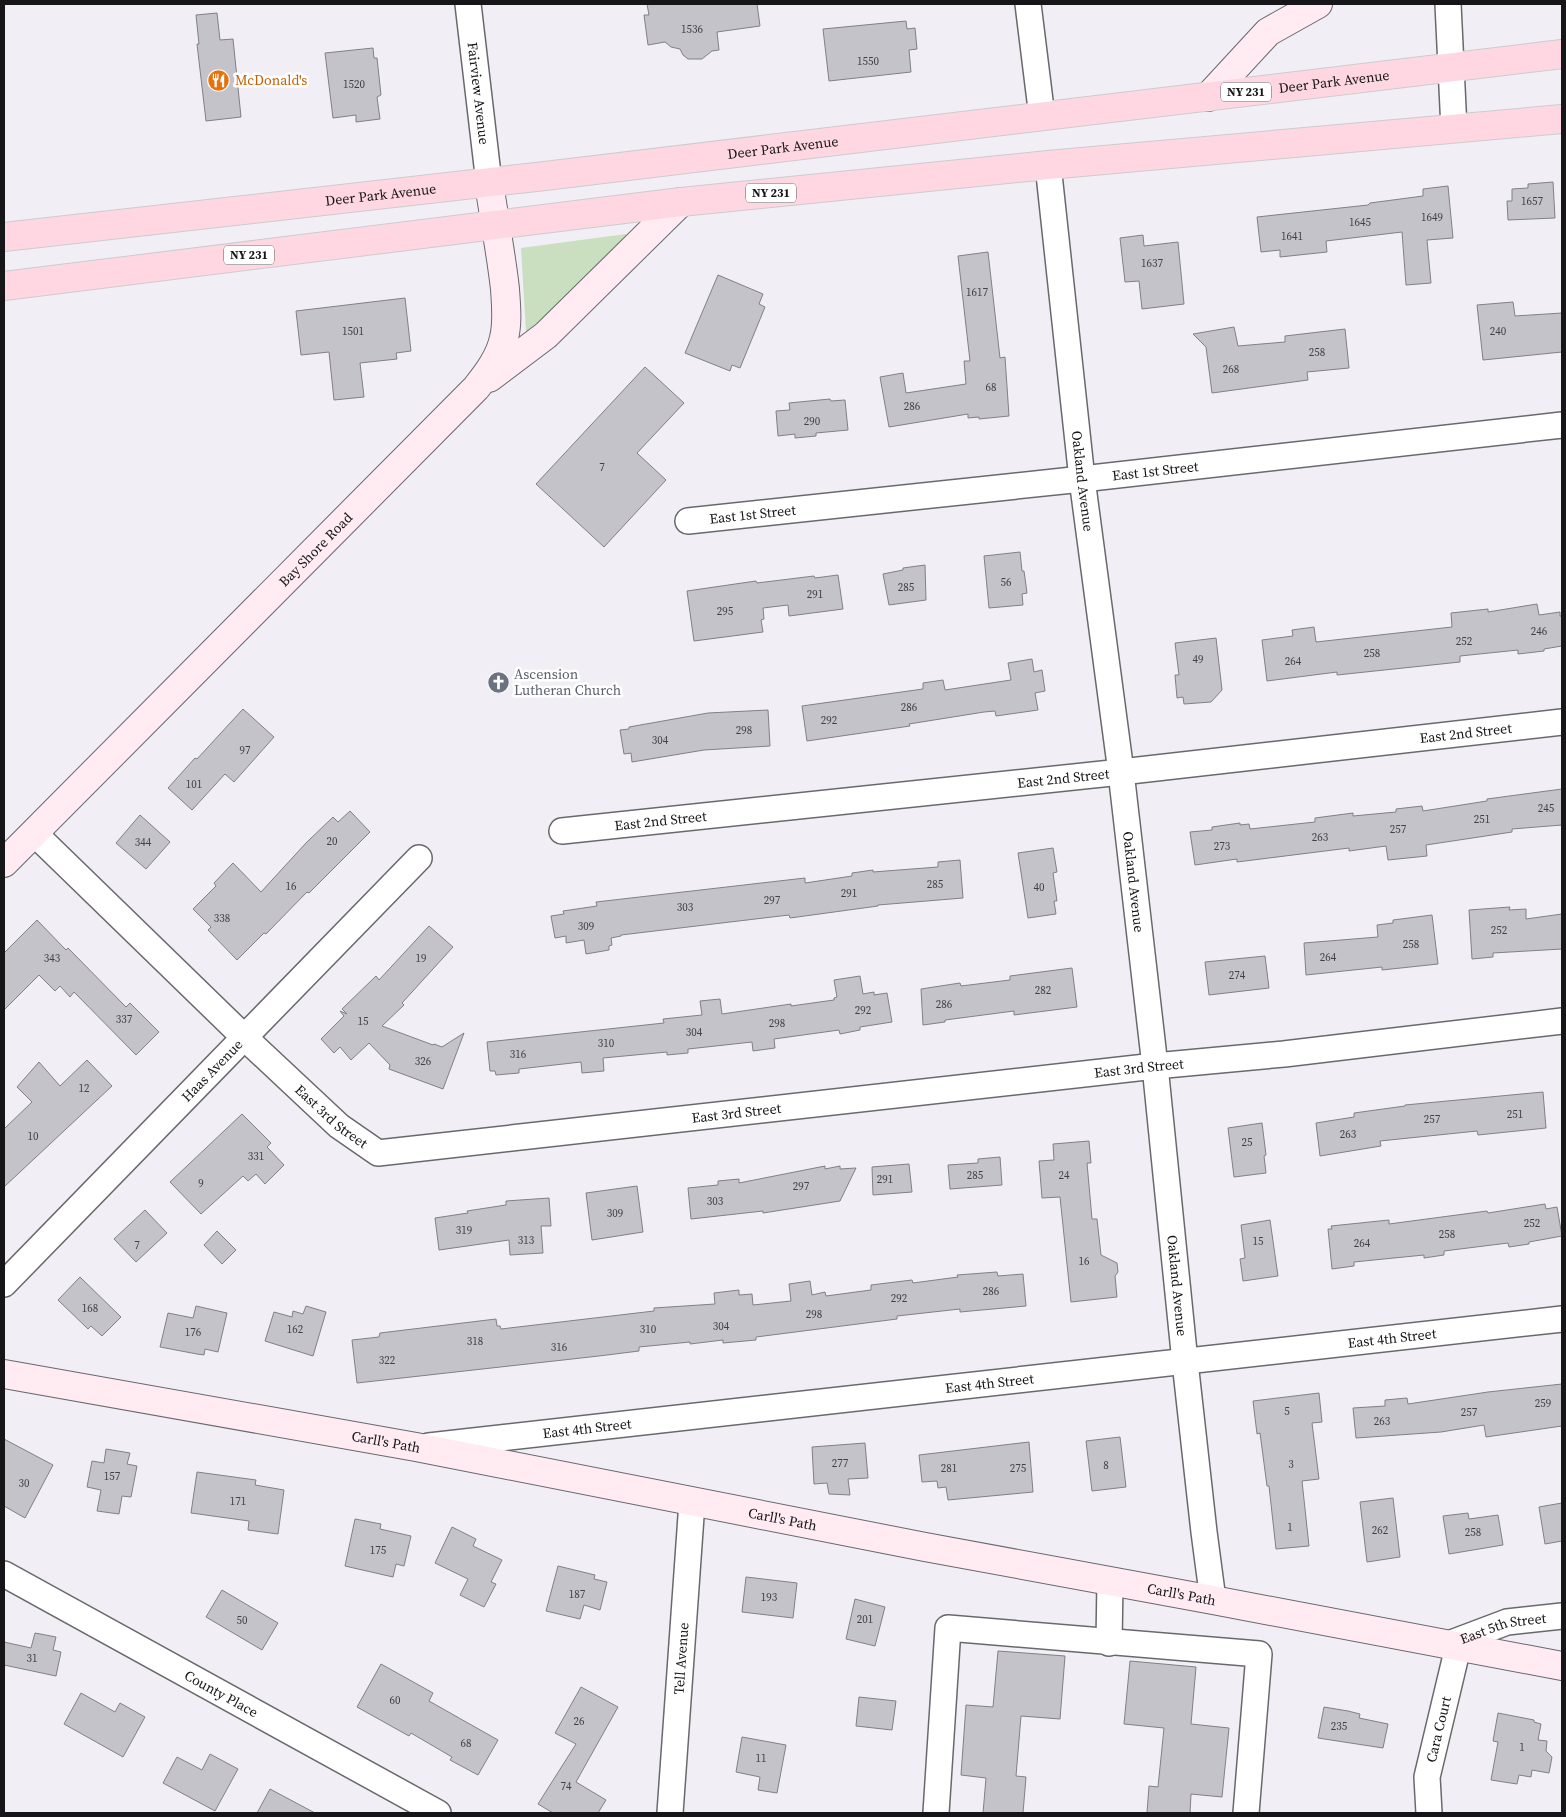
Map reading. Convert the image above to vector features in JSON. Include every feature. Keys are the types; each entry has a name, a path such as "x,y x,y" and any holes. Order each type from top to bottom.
{"main road":[{"name":"Deer Park Avenue","path":"4,237 489,183 1562,54"},
{"name":"NY 231","path":"4,286 682,202 1048,165 1562,119"}],"street":[{"name":"Fairview Avenue","path":"468,4 489,183"},
{"path":"1028,4 1042,117"},
{"path":"1208,97 1268,32 1318,4"},
{"path":"1448,4 1454,129"},
{"name":"Oakland Avenue","path":"1048,165 1082,480 1121,772 1155,1066 1204,1532 1214,1600"},
{"name":"Bay Shore Road","path":"4,863 476,388 495,362 506,325 507,311 502,261 489,183"},
{"path":"476,388 546,335 682,202"},
{"name":"East 1st Street","path":"688,521 1082,480 1562,425"},
{"name":"East 2nd Street","path":"562,831 1121,772 1562,722"},
{"name":"East 3rd Street","path":"34,833 245,1038 339,1126 378,1153 1155,1066 1284,1054 1562,1021"},
{"name":"Haas Avenue","path":"4,1284 419,858"},
{"name":"East 4th Street","path":"416,1448 1562,1318"},
{"name":"Carll's Path","path":"4,1374 416,1448 1562,1666"},
{"name":"Tell Avenue","path":"670,1813 692,1502"},
{"name":"County Place","path":"4,1574 438,1813"},
{"path":"1109,1643 1110,1581"},
{"name":"East 5th Street","path":"1452,1646 1507,1622 1562,1616"},
{"path":"936,1813 948,1628 1109,1643 1259,1654 1246,1813"},
{"name":"Cara Court","path":"1429,1813 1426,1777 1452,1646"}],"green space":[{"path":"626,234 626,247 526,332 521,248"}],"building":[{"path":"647,4 757,4 760,26 717,32 719,50 712,51 702,59 688,59 680,49 671,47 665,42 648,45 644,15 649,15"},
{"name":"McDonald's","path":"217,13 220,40 233,39 241,117 206,121 197,44 199,44 196,15"},
{"path":"906,21 907,29 915,28 917,49 909,50 911,72 829,81 823,29"},
{"path":"373,48 374,58 377,58 381,95 377,97 380,119 356,122 356,115 333,118 325,53"},
{"path":"1553,182 1555,218 1508,220 1507,201 1512,201 1512,189 1528,188 1528,184"},
{"path":"1448,186 1453,238 1427,240 1431,283 1406,285 1402,232 1326,241 1327,252 1280,257 1280,250 1261,252 1257,217 1368,205 1370,203 1423,196 1423,189"},
{"path":"1143,235 1144,246 1178,242 1184,304 1142,309 1139,281 1125,282 1120,238"},
{"path":"988,252 1000,358 1005,357 1009,416 979,419 979,417 968,418 968,414 889,427 880,377 903,373 906,393 966,384 964,361 970,361 958,256"},
{"path":"718,275 763,294 759,304 765,307 740,368 732,365 730,371 685,353"},
{"path":"405,298 411,351 396,353 397,359 360,363 364,397 334,400 329,352 301,355 296,311"},
{"path":"1513,302 1515,316 1562,313 1562,352 1483,360 1477,305"},
{"path":"1234,327 1238,346 1285,342 1285,336 1345,329 1349,368 1307,372 1308,380 1212,393 1206,347 1193,334"},
{"path":"645,367 684,403 637,453 666,480 604,547 536,484"},
{"path":"830,399 831,401 845,400 848,430 816,433 816,436 795,438 795,434 778,436 776,411 790,410 789,403"},
{"path":"1020,552 1027,593 1022,594 1023,605 989,608 984,556"},
{"path":"925,565 926,600 889,605 883,574 903,570 903,568"},
{"path":"838,575 843,609 789,616 788,605 763,608 764,619 761,620 763,632 694,641 687,591 756,581 757,583"},
{"path":"1537,604 1539,615 1560,612 1560,616 1562,616 1562,646 1544,649 1544,651 1518,654 1518,650 1460,656 1460,662 1337,675 1337,672 1267,681 1262,640 1293,636 1292,630 1314,627 1316,642 1452,627 1451,613 1488,609 1488,612"},
{"path":"1216,638 1222,690 1211,702 1184,704 1183,697 1177,698 1175,675 1179,675 1175,643"},
{"path":"1032,659 1034,672 1042,670 1045,691 1035,693 1038,710 996,716 995,711 984,712 909,724 910,726 807,741 802,706 923,689 923,683 943,680 945,690 1011,680 1008,663"},
{"path":"243,709 274,737 234,782 225,774 192,810 168,788"},
{"path":"768,710 770,746 704,750 632,762 631,753 624,754 620,730 629,729 629,727 708,713"},
{"path":"1562,789 1562,825 1512,829 1512,832 1426,845 1427,856 1388,860 1386,846 1349,851 1349,848 1237,862 1237,859 1195,865 1190,832 1212,830 1212,827 1240,823 1240,825 1249,824 1250,829 1315,822 1315,818 1353,813 1353,816 1396,812 1396,809 1422,806 1423,811 1487,801 1487,799"},
{"path":"350,811 370,832 309,893 307,892 266,934 264,933 237,960 208,930 211,927 193,909 216,886 214,883 233,863 261,892 333,817 338,822"},
{"path":"140,815 170,842 146,869 116,843"},
{"path":"1053,848 1057,872 1053,873 1057,901 1054,901 1056,914 1028,918 1018,853"},
{"path":"960,860 963,898 878,905 790,918 789,915 621,935 611,938 612,945 609,946 609,950 586,954 584,940 566,943 566,936 555,938 551,916 564,914 563,911 597,906 596,902 805,878 805,883 852,876 852,873 873,870 873,872 938,867 938,862"},
{"path":"1510,907 1509,910 1526,909 1526,919 1562,914 1562,949 1493,953 1493,957 1472,959 1469,910"},
{"path":"1432,915 1438,964 1382,970 1382,967 1306,975 1304,943 1378,937 1377,925 1393,923 1393,920"},
{"path":"37,920 66,950 68,948 126,1007 130,1003 159,1032 136,1055 74,992 70,997 60,986 55,991 39,975 4,1010 4,953"},
{"path":"429,926 453,947 402,1003 404,1005 382,1026 442,1047 464,1033 443,1089 389,1069 390,1065 369,1043 351,1060 340,1047 334,1053 321,1039 344,1016 340,1011 347,1014 342,1009 376,976 379,980"},
{"path":"1265,956 1269,988 1209,995 1205,962"},
{"path":"1072,968 1077,1007 1014,1015 1014,1011 945,1020 945,1022 923,1025 921,989 960,983 961,986 1010,980 1010,976"},
{"path":"860,976 863,994 874,992 874,995 887,993 892,1022 860,1027 860,1030 840,1034 839,1030 774,1039 775,1048 753,1051 752,1042 688,1049 688,1053 667,1055 667,1052 603,1058 604,1071 582,1073 581,1062 519,1069 519,1073 496,1075 495,1071 490,1071 487,1042 664,1023 663,1019 702,1015 700,1001 720,999 722,1014 834,1000 837,997 834,980"},
{"path":"87,1060 112,1086 4,1187 4,1129 32,1102 17,1087 39,1062 60,1086"},
{"path":"1543,1092 1546,1128 1478,1135 1477,1131 1380,1141 1381,1146 1320,1156 1316,1123 1354,1117 1354,1113 1405,1105"},
{"path":"242,1114 271,1143 267,1147 284,1165 265,1184 256,1174 248,1181 243,1176 201,1214 170,1182"},
{"path":"1262,1123 1266,1173 1234,1177 1228,1128"},
{"path":"1089,1141 1091,1163 1087,1163 1092,1219 1097,1219 1101,1255 1117,1263 1118,1272 1115,1276 1117,1297 1071,1302 1060,1197 1042,1198 1039,1161 1054,1160 1053,1144"},
{"path":"1000,1157 1002,1185 950,1189 948,1165 978,1163 978,1159"},
{"path":"909,1164 912,1192 873,1195 872,1167"},
{"path":"825,1166 825,1169 840,1166 840,1169 856,1168 840,1201 763,1213 763,1211 691,1219 688,1188 718,1185 718,1181 739,1179 739,1183"},
{"path":"637,1186 643,1232 592,1240 586,1193"},
{"path":"549,1198 551,1226 541,1226 543,1253 510,1255 509,1240 439,1250 435,1218 506,1205 506,1201"},
{"path":"1545,1204 1546,1209 1557,1207 1562,1236 1509,1247 1508,1243 1444,1251 1444,1255 1424,1258 1424,1255 1354,1262 1354,1266 1332,1269 1328,1229 1332,1229 1331,1226 1389,1220 1389,1224 1487,1211 1488,1213"},
{"path":"145,1210 167,1233 136,1262 114,1239"},
{"path":"1270,1220 1278,1276 1243,1281 1240,1259 1245,1258 1241,1225"},
{"path":"217,1231 236,1250 222,1264 204,1245"},
{"path":"997,1272 998,1276 1023,1274 1026,1306 960,1312 960,1309 897,1316 897,1319 756,1337 756,1340 723,1343 723,1340 639,1347 639,1351 357,1383 352,1340 379,1337 380,1333 496,1319 497,1326 500,1326 501,1329 654,1311 654,1308 715,1304 714,1293 739,1290 739,1295 752,1294 753,1305 791,1301 789,1284 810,1281 812,1295 825,1292 826,1296 871,1290 871,1285 912,1280 913,1283 958,1277 957,1275"},
{"path":"80,1277 121,1317 102,1336 91,1326 88,1329 58,1300"},
{"path":"196,1306 227,1313 218,1352 205,1349 204,1355 160,1347 168,1313 193,1318"},
{"path":"306,1306 326,1312 313,1356 265,1341 274,1312 292,1317 293,1311 303,1314"},
{"path":"1562,1384 1562,1426 1486,1437 1484,1425 1441,1432 1356,1438 1353,1408 1385,1406 1385,1400 1407,1398 1408,1404 1488,1392"},
{"path":"1319,1393 1322,1422 1312,1423 1319,1479 1302,1481 1309,1546 1276,1549 1269,1486 1267,1486 1260,1433 1257,1434 1253,1401"},
{"path":"1120,1437 1126,1487 1092,1491 1086,1441"},
{"path":"4,1439 53,1465 25,1518 4,1506"},
{"path":"1029,1442 1033,1492 948,1500 946,1487 938,1488 937,1481 922,1482 919,1455"},
{"path":"865,1443 868,1478 848,1479 850,1495 829,1494 827,1483 814,1484 812,1447"},
{"path":"106,1449 130,1453 127,1464 137,1466 131,1497 122,1496 119,1514 97,1511 101,1490 87,1487 92,1461 104,1463"},
{"path":"197,1472 256,1480 255,1485 284,1490 278,1534 248,1530 249,1521 191,1513"},
{"path":"1393,1498 1400,1557 1367,1562 1360,1502"},
{"path":"1562,1503 1562,1541 1545,1544 1539,1507"},
{"path":"1468,1513 1469,1519 1498,1515 1503,1545 1449,1554 1443,1516"},
{"path":"355,1519 381,1524 380,1529 411,1536 404,1566 396,1564 393,1577 345,1566"},
{"path":"452,1527 476,1539 473,1546 502,1560 491,1582 496,1584 484,1607 460,1595 468,1579 435,1563"},
{"path":"558,1566 595,1575 594,1579 607,1582 600,1610 584,1605 580,1619 546,1611"},
{"path":"746,1577 797,1583 793,1618 742,1612"},
{"path":"222,1590 278,1623 262,1650 206,1617"},
{"path":"855,1599 885,1607 875,1646 846,1639"},
{"path":"35,1633 56,1637 53,1650 61,1652 56,1676 4,1665 4,1642 31,1648"},
{"path":"998,1651 1065,1656 1060,1719 1021,1716 1016,1776 1026,1777 1023,1813 983,1813 986,1778 961,1775 966,1705 993,1707"},
{"path":"1130,1661 1196,1667 1191,1724 1229,1728 1222,1797 1191,1794 1190,1813 1147,1813 1149,1786 1158,1787 1164,1728 1124,1724"},
{"path":"381,1664 433,1693 429,1701 498,1740 478,1775 450,1760 452,1757 411,1733 409,1736 357,1707"},
{"path":"581,1687 618,1707 576,1782 606,1800 598,1813 553,1813 538,1804 576,1744 555,1733"},
{"path":"81,1693 115,1712 120,1703 145,1717 123,1757 64,1724"},
{"path":"859,1697 896,1701 892,1730 856,1726"},
{"path":"1324,1707 1360,1714 1359,1718 1388,1724 1383,1748 1318,1738"},
{"path":"1498,1713 1534,1720 1534,1722 1541,1724 1538,1740 1547,1741 1546,1751 1552,1757 1549,1773 1532,1770 1531,1777 1519,1775 1517,1784 1491,1780 1498,1742 1493,1741"},
{"path":"742,1737 786,1745 777,1793 758,1790 760,1777 736,1772"},
{"path":"210,1754 238,1769 215,1811 163,1783 177,1757 202,1770"},
{"path":"270,1789 315,1813 257,1813"}],"place":[{"name":"McDonald's","path":"219,80"},
{"name":"Ascension Lutheran Church","path":"498,682"}]}
